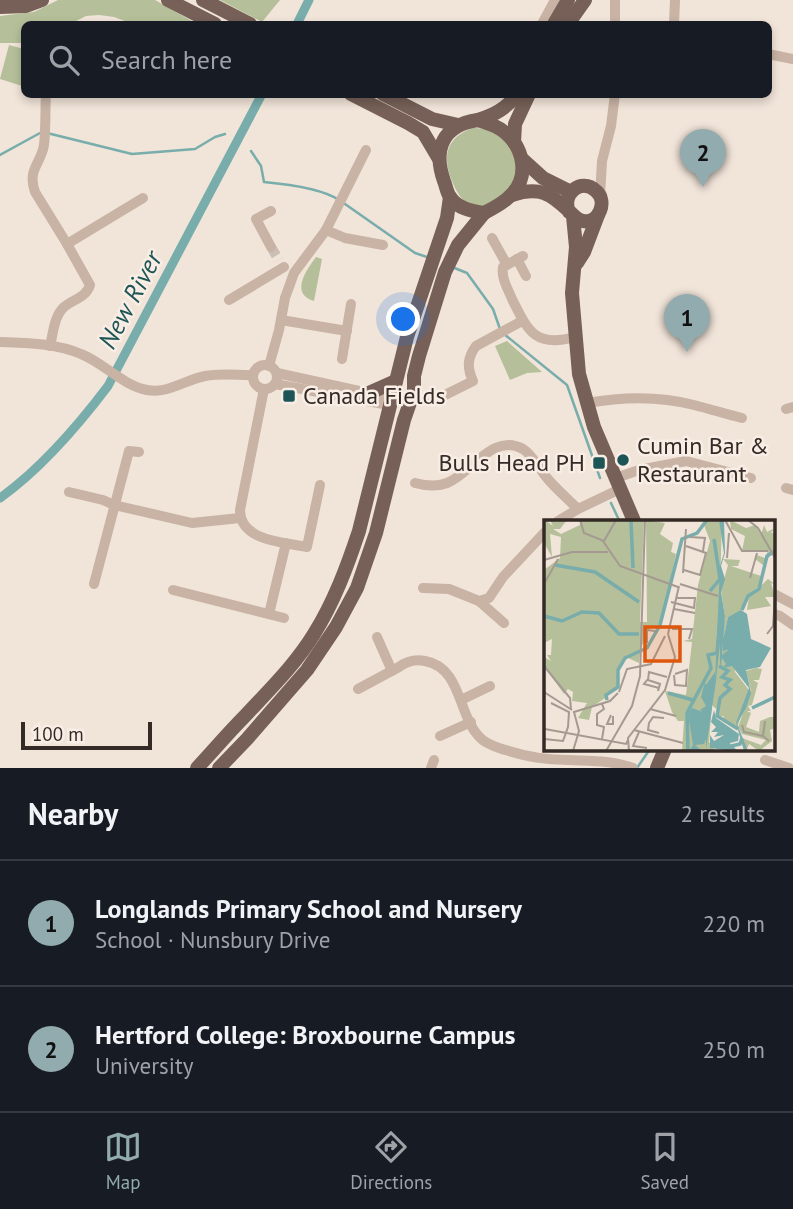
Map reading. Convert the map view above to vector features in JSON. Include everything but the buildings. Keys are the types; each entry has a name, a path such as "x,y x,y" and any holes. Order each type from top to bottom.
{"main road":[{"path":"5,7 26,6 42,0"},
{"path":"168,0 209,21"},
{"path":"203,0 244,21"},
{"path":"556,21 569,0 574,5 570,20"},
{"path":"570,20 585,0"},
{"path":"219,768 323,649 361,578 373,544 396,405 396,380 429,267 447,218 450,197 439,159 430,142 422,132 408,123 359,98"},
{"path":"391,98 432,119 458,125"},
{"path":"439,159 443,140 458,125 498,113 513,98"},
{"path":"514,142 516,119 527,98"},
{"path":"478,120 502,130 514,142 522,159 543,178 576,189 592,188 597,191 601,208 584,251 574,267"},
{"path":"512,195 519,185 522,159"},
{"path":"576,189 567,201 572,218 572,293 579,374 594,427 634,520"},
{"path":"197,768 276,684 325,616 359,531 396,405 414,376 444,272 466,233 484,213 523,191 538,190 548,194 572,218 580,221 588,221 598,215"},
{"path":"450,197 468,211 484,213"},
{"path":"369,393 396,380"},
{"path":"657,768 664,750"}],"street":[{"path":"544,21 555,0"},
{"path":"615,0 615,21"},
{"path":"674,21 675,0"},
{"path":"772,55 793,59"},
{"path":"46,98 42,153 33,173 33,183 87,278 89,288 85,295 63,307 58,315 50,346"},
{"path":"600,196 602,161 614,98"},
{"path":"229,300 286,267 326,230 366,150"},
{"path":"576,189 592,176 602,161"},
{"path":"67,244 143,198"},
{"path":"271,211 256,219 271,247"},
{"path":"326,230 345,239 383,245"},
{"path":"492,238 516,260 526,276"},
{"path":"516,260 503,267 502,271 523,321 531,333 549,341 575,337"},
{"path":"286,267 285,298 271,378 242,500 240,518 244,527 251,533 307,547 320,485"},
{"path":"342,359 351,304"},
{"path":"281,320 347,331"},
{"path":"433,401 473,381 468,371 469,359 479,344 523,321"},
{"path":"0,342 50,346 82,354 134,386 158,391 203,376 253,375"},
{"path":"396,405 271,378 259,367 253,375 257,386 271,378 288,377 369,393 396,405"},
{"path":"587,404 623,398 673,402 742,418"},
{"path":"415,483 433,486 450,482 494,448 517,446 530,455 549,481 578,509"},
{"path":"94,584 114,505 132,452 116,452"},
{"path":"560,520 639,470 686,461 751,478"},
{"path":"69,492 192,523 240,518"},
{"path":"478,601 489,598 544,533"},
{"path":"269,614 286,543"},
{"path":"423,587 449,589 478,601 504,623"},
{"path":"173,590 284,618"},
{"path":"776,595 793,604"},
{"path":"776,615 793,625"},
{"path":"377,637 392,671"},
{"path":"358,689 412,660 431,663 444,670 471,722 485,741 499,748 540,758 584,754 630,767"},
{"path":"461,700 490,685"},
{"path":"440,736 471,722"},
{"path":"765,760 789,768"}],"green space":[{"path":"58,0 155,0 192,21 125,21 99,15 86,16 76,21 21,21 21,43 0,43 0,16 34,12"},
{"path":"220,0 280,0 260,21"},
{"path":"9,45 21,48 21,86 0,79"},
{"path":"473,128 484,129 503,139 510,148 516,167 510,188 483,206 471,205 463,200 452,181 447,164 452,142"},
{"path":"316,257 322,259 314,301 307,298 301,287 305,274"},
{"path":"507,341 542,372 527,373 510,380 495,346"}],"waterway":[{"name":"New River","path":"298,21 309,0"},
{"name":"New River","path":"0,498 30,474 58,446 108,386 260,98"},
{"path":"0,155 40,133"},
{"path":"47,133 132,154 195,149 225,134"},
{"path":"251,151 261,166 264,182 293,185 339,200"},
{"path":"345,204 415,253 427,257"},
{"path":"452,267 467,273 493,309 500,329"},
{"path":"504,334 567,385 600,478"},
{"path":"611,503 619,520"},
{"path":"637,768 649,750"}],"tunnel":[{"path":"271,247 279,260"}],"place":[{"name":"Hertford College: Broxbourne Campus","path":"703,187"},
{"name":"Longlands Primary School and Nursery","path":"687,352"},
{"name":"Canada Fields","path":"289,396"},
{"name":"Cumin Bar & Restaurant","path":"623,460"},
{"name":"Bulls Head PH","path":"599,463"}]}
